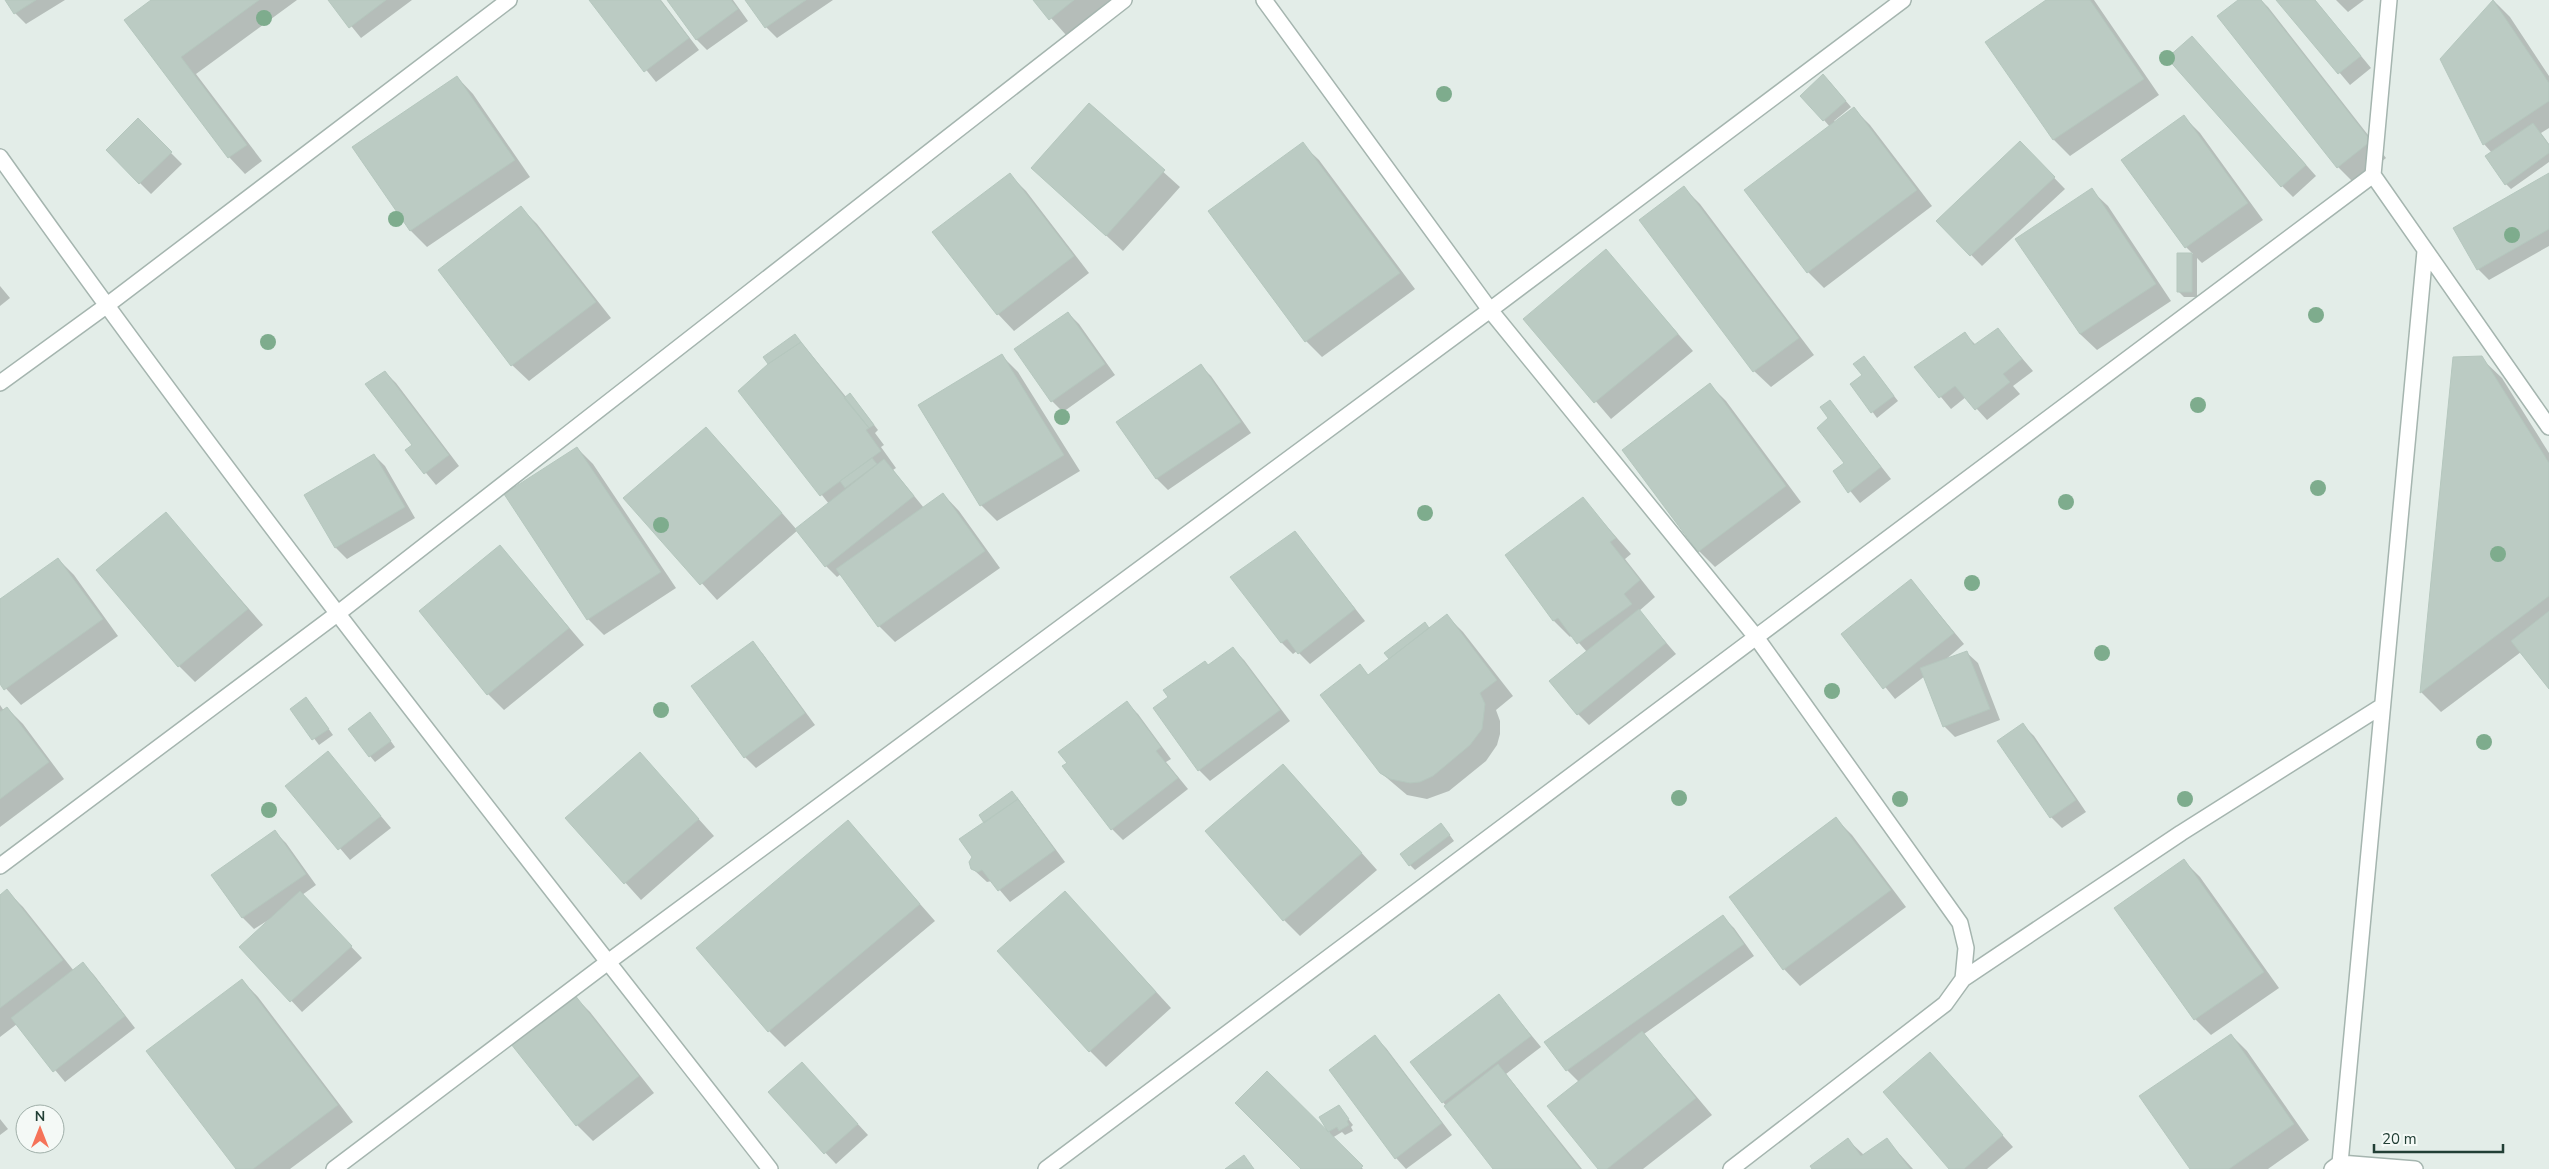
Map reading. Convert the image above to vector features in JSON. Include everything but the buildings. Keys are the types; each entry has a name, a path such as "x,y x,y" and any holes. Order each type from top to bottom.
{"street":[{"path":"0,383 106,306 508,0"},
{"path":"0,866 337,614 1124,0"},
{"path":"1264,0 1490,310 1756,637 1960,923 1966,948 1962,979"},
{"path":"334,1169 608,962 1490,310 1903,0"},
{"path":"2389,0 2373,175 2549,427"},
{"path":"0,157 106,306 337,614 770,1169"},
{"path":"1046,1169 2373,175"},
{"path":"2415,1169 2336,1166 2425,251"},
{"path":"1730,1169 1945,1004 1962,979 2181,833 2382,706"}]}
